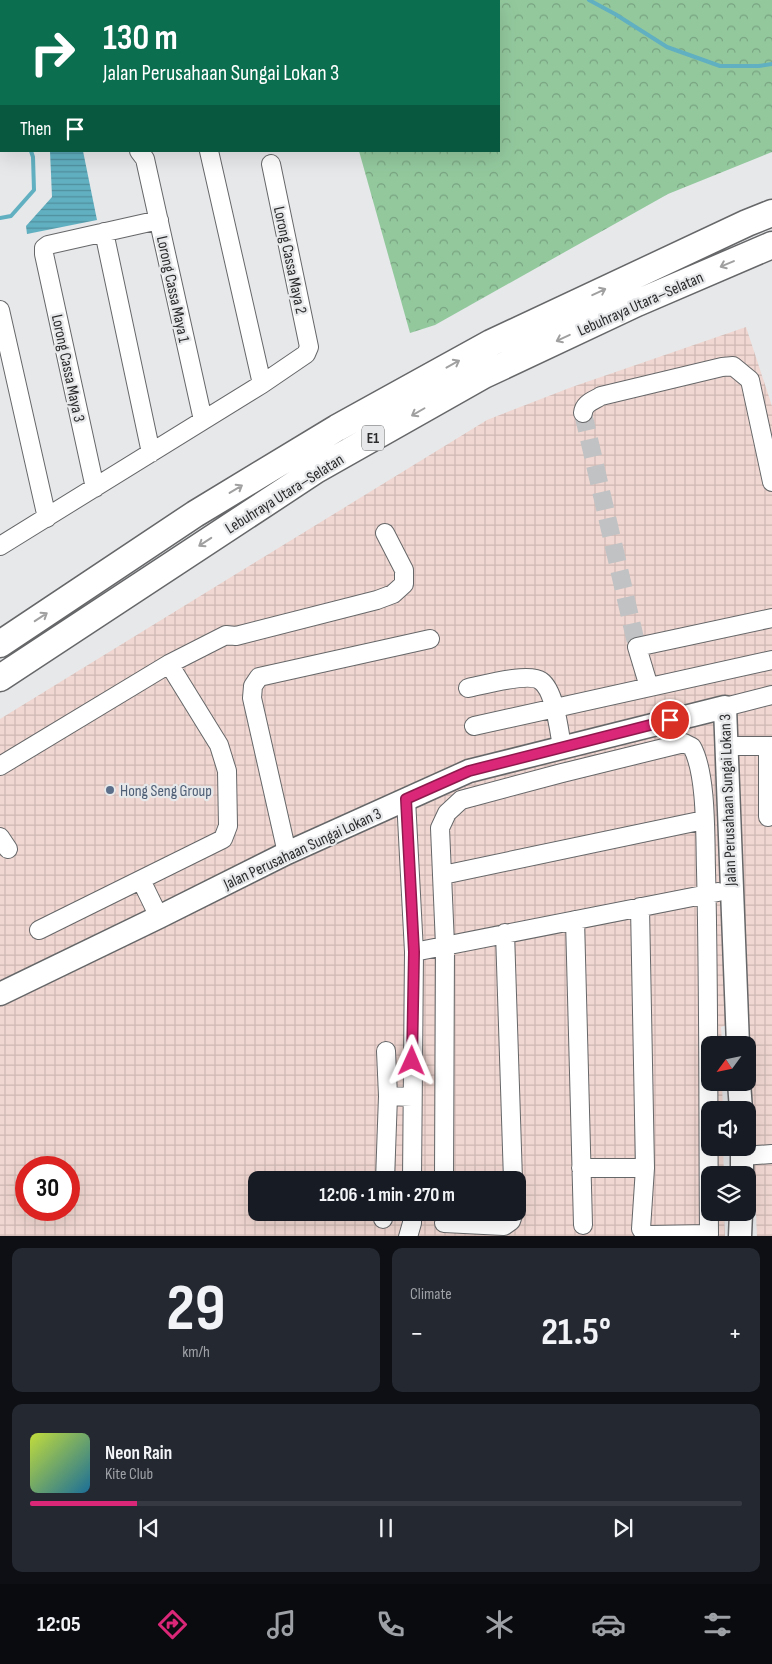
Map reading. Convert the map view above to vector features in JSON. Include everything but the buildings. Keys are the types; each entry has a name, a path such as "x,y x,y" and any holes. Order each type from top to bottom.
{"highway":[{"name":"Lebuhraya Utara–Selatan","path":"0,644 194,514 337,428 491,342 772,213"},
{"name":"Lebuhraya Utara–Selatan","path":"0,678 316,470 476,379 637,303 772,245"}],"main road":[{"name":"Jalan Perusahaan Sungai Lokan 3","path":"0,994 158,918 287,852 469,771 725,707 738,1036"},
{"path":"740,1221 740,1236"}],"street":[{"path":"0,546 262,384 209,152"},
{"name":"Lorong Cassa Maya 1","path":"146,154 203,420"},
{"name":"Lorong Cassa Maya 2","path":"262,384 306,354 309,347 270,164"},
{"path":"151,453 104,232 159,220"},
{"name":"Lorong Cassa Maya 3","path":"95,488 44,248 48,245 104,232"},
{"path":"0,310 47,518"},
{"path":"583,413 584,408 589,402 600,396 722,366 733,366 750,380 772,482"},
{"path":"0,766 169,664 226,635 236,636 377,600 393,594 404,584 404,570 385,533"},
{"path":"649,687 637,647 772,618"},
{"path":"287,852 252,698 253,686 259,677 430,639"},
{"path":"474,726 772,660"},
{"path":"38,930 224,839 228,826 227,771 219,745 169,664"},
{"path":"468,688 525,678 537,679 542,682 550,695 562,747"},
{"path":"725,707 772,695"},
{"path":"444,1171 445,945 440,828 447,813 461,800 684,743 692,747 700,765 704,820 709,1234 645,1234 641,1229 645,1168 640,907"},
{"path":"726,746 770,746 768,817"},
{"path":"406,799 419,950 412,1097 412,1171"},
{"path":"443,875 704,820"},
{"path":"141,880 158,918"},
{"path":"419,950 731,890"},
{"path":"575,920 583,1226"},
{"path":"505,934 513,1171"},
{"path":"386,1051 388,1096 386,1171"},
{"path":"388,1096 412,1097"},
{"path":"742,1160 772,1154"},
{"path":"581,1168 645,1168"},
{"path":"408,1236 412,1221"},
{"path":"444,1226 504,1226 511,1221"}],"shaded area":[{"path":"746,327 772,406 772,1236 757,1236 756,1166 754,1166 753,1156 756,1156 756,1101 751,1101 750,1091 756,1091 756,1036 748,1036 747,1018 721,1027 722,1036 701,1036 701,1091 722,1091 723,1101 701,1101 701,1156 723,1156 724,1166 701,1166 701,1221 724,1221 725,1236 0,1236 0,719 487,420 572,387"}],"green space":[{"path":"500,0 772,0 772,152 668,194 435,325 410,333 359,152 500,152"}],"water":[{"path":"50,152 83,152 97,220 27,234 26,226 52,197"}],"waterway":[{"path":"589,0 667,47 720,66 772,64"},
{"path":"0,218 11,216 34,190 31,152"}],"tunnel":[{"path":"583,413 637,647"}],"place":[{"name":"Hong Seng Group","path":"110,790"}],"route":[{"path":"412,1061 414,952 406,799 469,771 670,720"}]}
